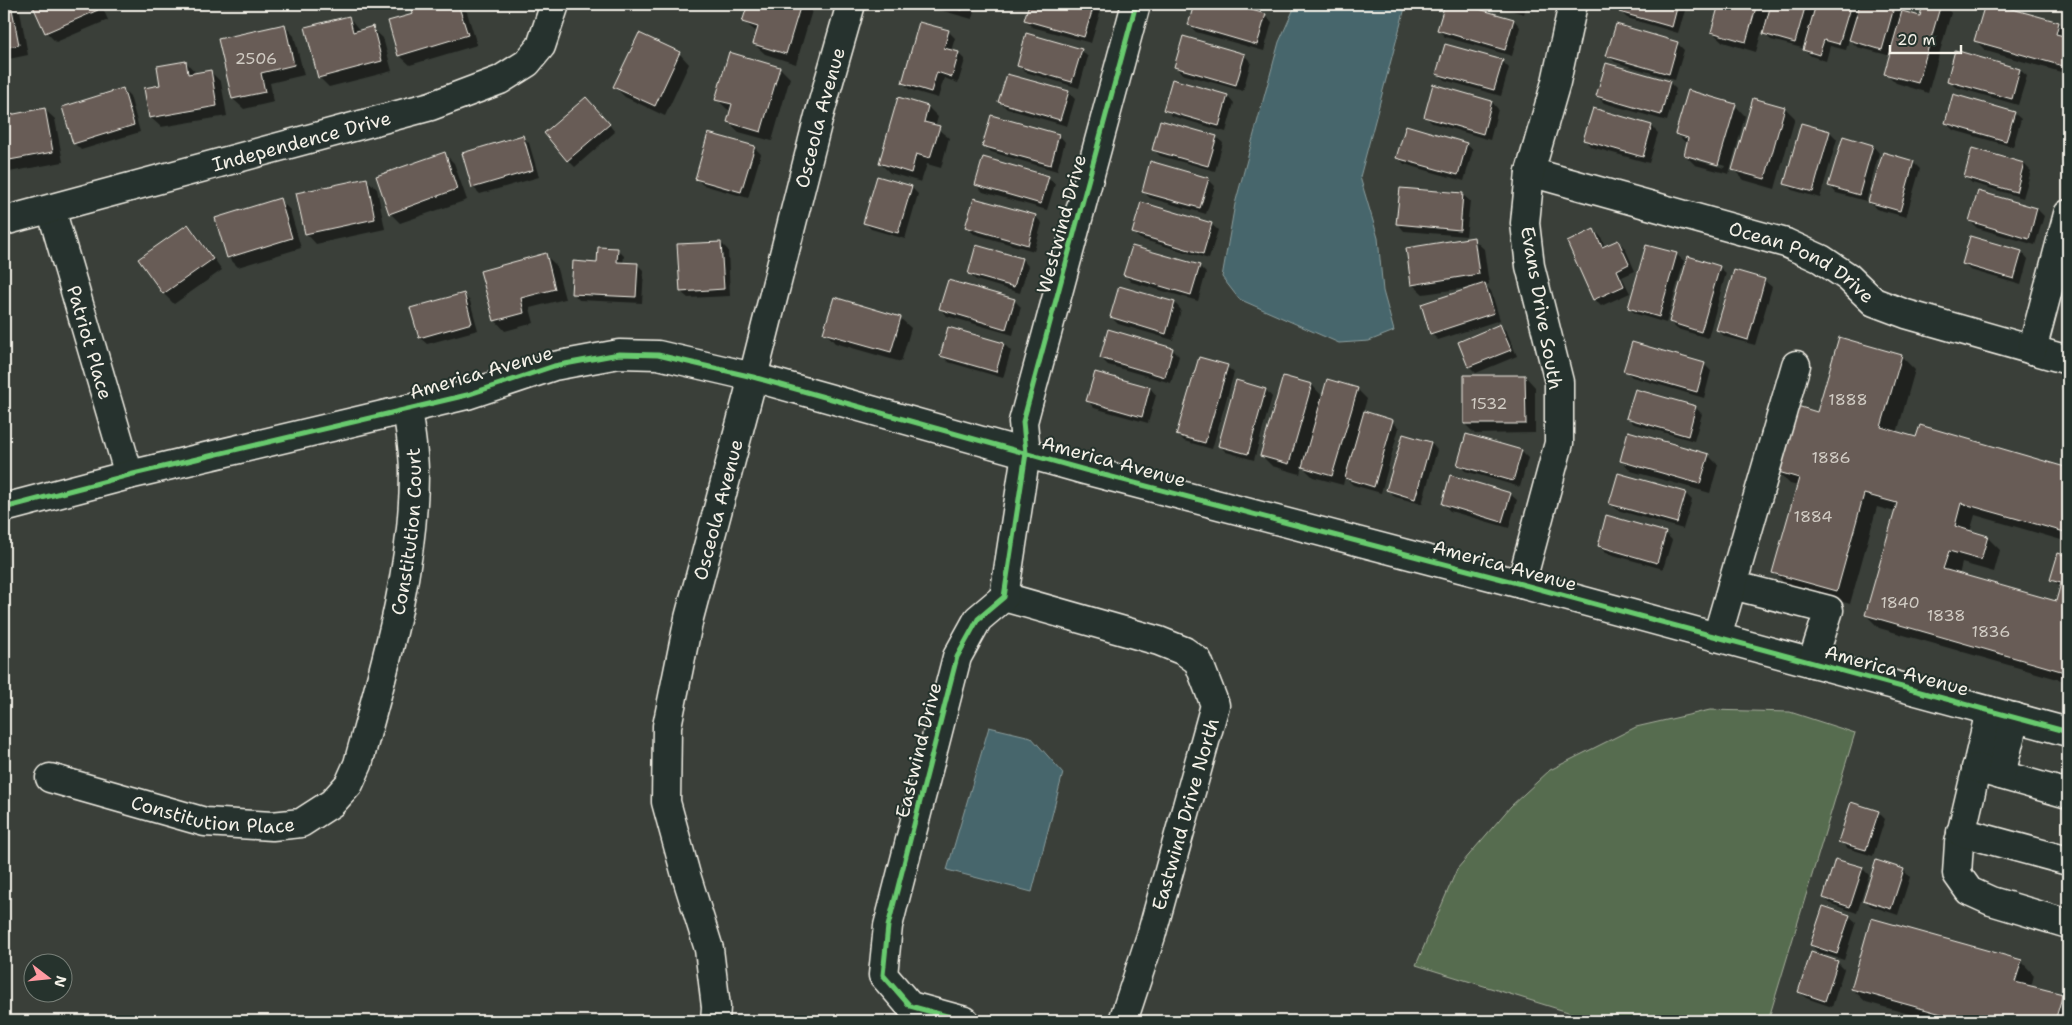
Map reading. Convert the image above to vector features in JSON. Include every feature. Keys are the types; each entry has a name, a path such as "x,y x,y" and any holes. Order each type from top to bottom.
{"street":[{"name":"Independence Drive","path":"4,221 431,106 500,80 527,63 541,46 555,4"},
{"name":"Osceola Avenue","path":"714,1021 716,1007 710,949 686,875 666,802 667,726 688,618 753,377 819,116 851,4"},
{"name":"Westwind Drive","path":"1026,453 1023,422 1136,4"},
{"name":"Evans Drive South","path":"1521,584 1559,443 1559,382 1530,266 1525,223 1530,172 1556,82 1573,4"},
{"name":"Ocean Pond Drive","path":"1530,172 1786,243 1821,259 1841,273 1874,302 1906,314 2068,360"},
{"name":"Patriot Place","path":"51,209 129,475"},
{"path":"2032,350 2068,214"},
{"name":"America Avenue","path":"4,508 129,475 467,395 554,366 619,354 658,355 753,377 1026,453 2068,732"},
{"path":"1717,637 1796,365"},
{"name":"Constitution Court","path":"388,654 409,549 414,472 407,409"},
{"path":"1004,597 1026,453"},
{"path":"1732,585 1829,610 1812,663"},
{"name":"Eastwind Drive","path":"963,1021 910,1006 883,975 888,926 957,657 978,619 1004,597"},
{"name":"Eastwind Drive North","path":"1004,597 1159,641 1184,651 1198,661 1215,705 1150,936 1123,1021"},
{"name":"Constitution Place","path":"50,778 205,822 272,826 301,823 332,803 349,784 358,764 388,654"},
{"path":"2003,714 1989,772 1961,832 1957,874 1969,891 1990,901 2068,924"},
{"path":"1989,772 2068,794"},
{"path":"1961,832 2068,861"}],"green space":[{"path":"1710,710 1790,712 1855,733 1768,1021 1597,1021 1416,965 1457,869 1511,806 1550,770 1636,727"}],"water":[{"path":"1296,4 1406,4 1360,177 1378,238 1383,291 1394,331 1369,341 1339,343 1239,299 1222,277 1235,204 1279,42"},
{"path":"989,727 1031,737 1063,773 1032,892 947,870"}],"building":[{"path":"4,4 11,4 19,45 4,48"},
{"path":"32,4 96,4 98,10 45,33"},
{"path":"411,4 439,4 440,6 458,4 468,35 398,56 388,21 413,14"},
{"path":"748,4 801,4 786,54 753,44 758,27 742,22"},
{"path":"941,4 964,4 962,10"},
{"path":"1029,4 1094,5 1084,37 1024,20"},
{"path":"1194,4 1229,4 1266,14 1257,45 1188,25"},
{"path":"1445,4 1461,4 1514,19 1505,50 1437,30"},
{"path":"1621,4 1678,4 1672,27 1619,12"},
{"path":"1719,4 1757,4 1746,42 1711,32"},
{"path":"1771,4 1806,4 1795,43 1763,34"},
{"path":"1816,4 1851,4 1839,44 1824,40 1819,55 1803,50"},
{"path":"1860,4 1895,4 1882,50 1849,40"},
{"path":"1923,4 1941,4 1918,83 1884,74 1902,11 1920,16"},
{"path":"1985,4 1994,4 2059,22 2056,34 2068,37 2063,66 1974,41"},
{"path":"349,16 353,32 373,26 382,61 318,78 305,27"},
{"path":"919,22 949,30 944,48 959,52 952,77 937,72 931,92 902,83"},
{"path":"285,24 294,65 261,73 265,92 232,99 218,39"},
{"path":"1616,24 1678,42 1669,74 1606,56"},
{"path":"639,33 680,52 655,106 613,87"},
{"path":"1026,33 1082,49 1072,82 1017,66"},
{"path":"1183,36 1245,54 1236,85 1174,67"},
{"path":"1445,44 1503,60 1494,90 1436,74"},
{"path":"1955,50 2020,69 2012,99 1947,81"},
{"path":"729,52 780,67 761,132 727,122 732,104 715,100"},
{"path":"186,61 188,74 211,70 217,106 149,118 144,88 160,85 157,66"},
{"path":"1606,63 1670,81 1661,115 1596,96"},
{"path":"1007,74 1069,91 1060,120 998,102"},
{"path":"1172,79 1228,95 1219,126 1163,110"},
{"path":"1433,84 1492,101 1483,134 1424,117"},
{"path":"123,88 134,125 73,144 62,107"},
{"path":"1688,90 1736,104 1718,165 1684,155 1688,138 1675,134"},
{"path":"1953,94 2015,112 2006,141 1945,123"},
{"path":"586,97 610,124 567,161 544,133"},
{"path":"898,97 928,106 924,122 940,126 930,158 916,154 911,173 879,163"},
{"path":"1753,98 1785,107 1765,179 1732,170"},
{"path":"45,108 53,152 4,161 4,116"},
{"path":"1593,108 1652,125 1643,157 1583,140"},
{"path":"991,115 1059,134 1051,165 982,146"},
{"path":"1160,120 1217,136 1208,166 1152,150"},
{"path":"1801,123 1830,131 1813,192 1784,184"},
{"path":"1406,125 1467,143 1458,175 1396,158"},
{"path":"708,133 755,146 741,192 695,179"},
{"path":"523,135 533,170 472,188 462,153"},
{"path":"1843,136 1873,145 1859,195 1828,186"},
{"path":"1972,148 2024,163 2016,192 1964,177"},
{"path":"445,152 457,189 389,214 376,176"},
{"path":"1883,152 1914,161 1900,211 1868,202"},
{"path":"983,157 1049,176 1041,204 975,185"},
{"path":"1150,161 1209,178 1200,208 1142,192"},
{"path":"877,176 912,186 898,233 863,223"},
{"path":"367,178 375,219 305,234 296,193"},
{"path":"1400,188 1463,193 1460,230 1396,224"},
{"path":"1978,191 2037,208 2029,239 1969,221"},
{"path":"280,198 292,238 227,258 215,218"},
{"path":"974,198 1036,215 1028,245 965,227"},
{"path":"1141,202 1212,223 1203,254 1132,233"},
{"path":"188,224 213,259 163,294 138,259"},
{"path":"1594,229 1602,247 1618,240 1629,264 1617,270 1624,286 1593,300 1567,242"},
{"path":"1970,236 2022,251 2014,279 1962,264"},
{"path":"1474,237 1479,274 1411,285 1406,248"},
{"path":"721,242 724,289 680,292 677,244"},
{"path":"976,245 1022,258 1014,287 968,274"},
{"path":"1646,245 1677,253 1659,317 1628,308"},
{"path":"1132,246 1200,265 1191,295 1123,275"},
{"path":"598,247 618,248 617,262 638,263 636,297 571,294 573,261 597,263"},
{"path":"546,253 555,289 521,298 524,313 494,321 480,271"},
{"path":"1688,256 1720,266 1701,332 1669,322"},
{"path":"1734,270 1765,279 1748,340 1716,330"},
{"path":"948,280 1015,299 1006,329 939,309"},
{"path":"1485,283 1494,313 1430,334 1421,304"},
{"path":"1119,286 1175,302 1166,334 1110,317"},
{"path":"464,293 472,323 419,338 410,308"},
{"path":"834,297 901,317 891,352 823,333"},
{"path":"1500,324 1511,350 1468,367 1458,342"},
{"path":"948,327 1004,343 996,372 940,356"},
{"path":"1108,329 1173,348 1165,377 1100,358"},
{"path":"1839,337 1902,355 1881,427 1916,437 1920,425 2065,467 2068,456 2068,533 1961,503 1955,526 1988,536 1981,560 1949,551 1943,569 2056,601 2061,583 2050,580 2058,553 2068,556 2068,673 1865,615 1897,503 1864,494 1837,591 1772,573 1799,478 1775,471 1794,405 1817,412"},
{"path":"1632,342 1705,363 1697,392 1623,371"},
{"path":"1199,357 1228,365 1205,443 1176,435"},
{"path":"1095,372 1150,387 1142,417 1086,401"},
{"path":"1464,375 1525,375 1526,424 1464,424"},
{"path":"1283,376 1312,384 1289,464 1260,456"},
{"path":"1327,379 1358,388 1332,476 1302,467"},
{"path":"1236,380 1266,389 1248,454 1218,446"},
{"path":"1635,389 1696,406 1688,436 1626,418"},
{"path":"1364,411 1393,420 1374,487 1345,478"},
{"path":"1628,431 1709,454 1700,484 1620,461"},
{"path":"1403,434 1431,442 1415,499 1386,490"},
{"path":"1466,434 1522,450 1513,481 1457,465"},
{"path":"1618,473 1686,492 1677,523 1609,504"},
{"path":"1450,475 1511,493 1502,522 1442,504"},
{"path":"1606,515 1666,532 1657,563 1598,546"},
{"path":"1851,802 1879,811 1866,850 1838,842"},
{"path":"1835,859 1863,867 1850,907 1823,898"},
{"path":"1876,860 1904,869 1891,909 1863,900"},
{"path":"1823,906 1850,915 1837,954 1810,945"},
{"path":"1871,918 2022,960 2015,982 2063,994 2055,1021 1967,1021 1851,989"},
{"path":"1811,952 1838,961 1825,1001 1798,992"}],"cycle path":[{"path":"965,1021 910,1006 883,975 888,926 957,657 978,619 1004,597 1026,453 1023,422 1136,4"},
{"path":"4,508 129,475 467,395 554,366 619,354 658,355 753,377 1085,470 1521,584 2068,732"}]}
